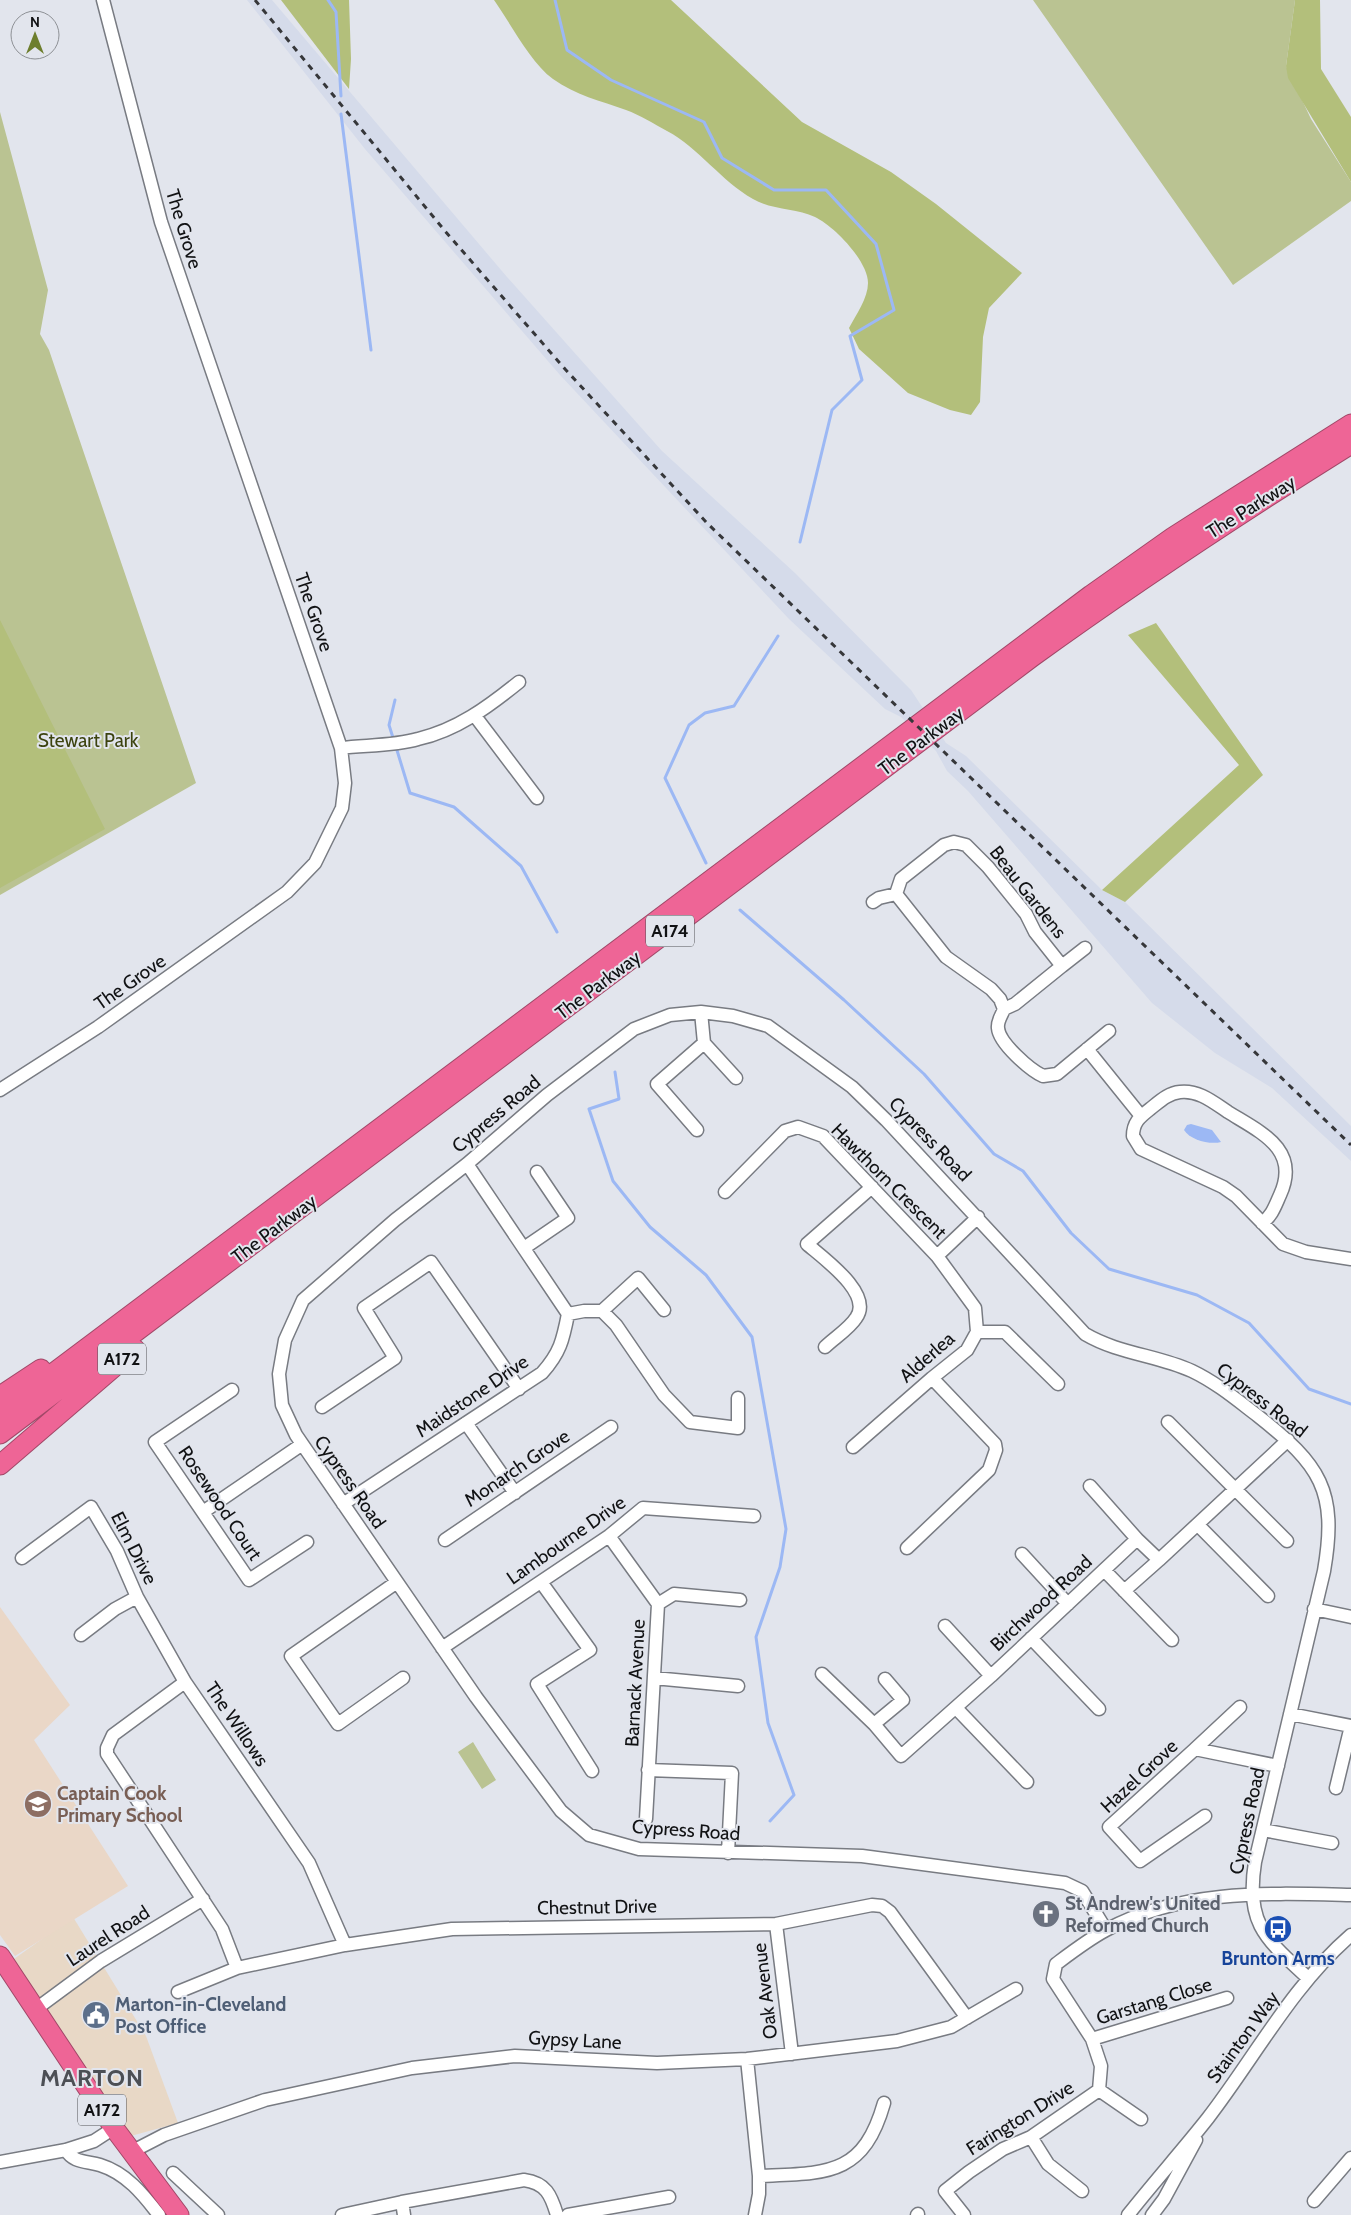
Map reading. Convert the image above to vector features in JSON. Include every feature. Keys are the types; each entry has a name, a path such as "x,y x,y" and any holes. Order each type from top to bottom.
{"highway":[{"name":"The Parkway","path":"0,1413 1091,594 1189,526 1351,424"},
{"name":"The Parkway","path":"0,1434 1126,588 1221,525 1351,444"},
{"name":"A174","path":"0,1396 107,1321 195,1267"},
{"name":"A172","path":"0,1465 125,1356 185,1308 220,1270"},
{"name":"A172","path":"0,1956 114,2128 179,2215"}],"street":[{"name":"The Grove","path":"0,1090 98,1027 287,892 315,863 342,808 346,783 341,748 160,222 103,0"},
{"path":"341,748 426,737 475,716 519,682"},
{"path":"475,716 537,798"},
{"name":"Beau Gardens","path":"896,894 901,879 944,846 954,842 962,843 988,867 1026,914 1032,928 1062,966"},
{"path":"873,902 879,898 896,894 946,957 991,989 1000,999 1004,1009 998,1026 999,1035 1007,1046 1040,1074 1057,1074 1110,1031"},
{"name":"Beau Gardens","path":"1004,1009 1015,1004 1085,948"},
{"path":"701,1012 704,1043 736,1078"},
{"name":"Cypress Road","path":"1106,1930 1082,1892 1065,1883 862,1856 639,1849 589,1835 561,1811 442,1648 301,1445 282,1405 279,1374 285,1340 303,1300 395,1220 467,1164 547,1095 634,1029 670,1015 701,1012 733,1016 768,1026 852,1087 880,1113 1085,1334 1105,1345 1192,1371 1224,1389 1288,1440 1307,1459 1321,1482 1327,1507 1330,1535 1324,1571 1255,1862 1251,1895"},
{"path":"696,1130 657,1084 704,1043"},
{"path":"1087,1050 1141,1116"},
{"path":"1262,1223 1270,1217 1283,1187 1285,1174 1284,1160 1271,1139 1196,1093 1177,1092 1168,1096 1141,1116 1133,1130 1135,1141 1141,1149 1223,1187 1236,1196 1274,1236 1293,1249 1351,1258"},
{"name":"Hawthorn Crescent","path":"725,1192 784,1131 798,1127 823,1136 937,1256 978,1217"},
{"path":"467,1164 568,1314 584,1311 602,1311 638,1278 664,1310"},
{"path":"524,1248 568,1218 537,1172"},
{"path":"825,1347 857,1318 860,1303 855,1288 807,1244 872,1187"},
{"name":"Alderlea","path":"853,1447 967,1350 977,1332 975,1308 937,1256"},
{"path":"322,1407 395,1358 364,1308 430,1262 519,1389"},
{"path":"602,1311 616,1325 664,1395 690,1422 738,1428 738,1398"},
{"name":"Maidstone Drive","path":"343,1504 542,1373 553,1361 563,1342 568,1314"},
{"path":"977,1332 1005,1332 1058,1384"},
{"path":"907,1548 989,1470 996,1450 995,1444 932,1378"},
{"name":"Rosewood Court","path":"232,1390 155,1442 249,1580 307,1542"},
{"path":"1168,1422 1287,1542"},
{"path":"466,1423 515,1493"},
{"name":"Monarch Grove","path":"445,1540 611,1427"},
{"path":"1124,1591 1235,1491 1288,1440"},
{"path":"203,1512 301,1445"},
{"path":"1090,1486 1137,1539 1159,1560"},
{"name":"Elm Drive","path":"22,1558 91,1507 117,1551 137,1597 185,1682"},
{"name":"Lambourne Drive","path":"442,1648 609,1536 643,1508 754,1516"},
{"path":"1198,1525 1268,1596"},
{"name":"Barnack Avenue","path":"609,1536 658,1604 646,1819"},
{"name":"Birchwood Road","path":"822,1674 874,1724 901,1756 991,1676 1137,1539"},
{"path":"1022,1554 1068,1604"},
{"path":"1104,1570 1172,1640"},
{"path":"397,1582 291,1656 338,1724 403,1678"},
{"path":"541,1582 590,1650 537,1684 592,1771"},
{"path":"658,1604 674,1594 740,1600"},
{"path":"81,1635 115,1609 137,1597"},
{"path":"1314,1609 1351,1617"},
{"path":"945,1626 991,1676"},
{"path":"1031,1638 1099,1710"},
{"path":"654,1678 738,1686"},
{"path":"874,1724 903,1700 885,1679"},
{"name":"The Willows","path":"237,1968 222,1929 107,1754 107,1748 113,1735 185,1682 309,1863 345,1945"},
{"name":"Hazel Grove","path":"1205,1816 1140,1861 1109,1827 1240,1707"},
{"path":"956,1708 1027,1782"},
{"path":"1290,1714 1351,1726 1336,1788"},
{"name":"Hazel Grove","path":"1195,1748 1278,1766"},
{"path":"648,1770 732,1772 728,1853"},
{"path":"1263,1830 1332,1843"},
{"path":"1106,1930 1155,1909 1185,1900 1251,1895 1351,1895"},
{"path":"1251,1895 1260,1926 1267,1939 1308,1978 1333,1951 1351,1936"},
{"name":"Laurel Road","path":"36,2009 101,1961 203,1899"},
{"name":"Chestnut Drive","path":"178,1992 237,1968 345,1945 452,1929 534,1926 776,1924 872,1905 882,1906 890,1912 967,2018"},
{"name":"Oak Avenue","path":"776,1924 792,2054"},
{"name":"Farington Drive","path":"964,2215 945,2191 1003,2149 1031,2137 1099,2090 1101,2066 1092,2039 1053,1979 1056,1964 1106,1930"},
{"name":"Stainton Way","path":"1128,2215 1208,2118 1308,1978"},
{"name":"Gypsy Lane","path":"133,2151 164,2135 265,2100 412,2068 514,2056 658,2063 747,2059 897,2041 934,2033 951,2027 1016,1989"},
{"name":"Garstang Close","path":"1092,2039 1227,1998"},
{"path":"747,2059 759,2176 759,2194 755,2215"},
{"path":"1099,2090 1140,2120"},
{"path":"759,2176 796,2174 838,2168 853,2159 866,2144 878,2125 884,2103"},
{"name":"Stainton Way","path":"1152,2215 1164,2199 1208,2118"},
{"path":"0,2162 66,2150 94,2141 114,2128"},
{"path":"1031,2137 1048,2164 1082,2192"},
{"path":"66,2150 74,2160 102,2166 134,2185 159,2215"},
{"path":"1314,2201 1351,2158"},
{"path":"173,2178 218,2215"},
{"path":"342,2215 524,2180 534,2181 548,2191 556,2215"},
{"path":"568,2215 669,2198"},
{"path":"402,2202 404,2215"}],"shaded area":[{"path":"247,0 272,0 507,277 662,451 795,573 911,690 946,743 966,756 1102,890 1125,902 1351,1126 1351,1161 1272,1088 1215,1053 1152,1003 968,791 947,771 936,751 901,717 885,709 789,619 560,375 365,149"},
{"name":"Captain Cook Primary School","path":"0,1607 70,1705 34,1740 128,1886 15,1956 0,1935"},
{"path":"73,1917 146,2036 178,2123 120,2139 4,1966"}],"green space":[{"path":"281,0 349,0 351,59 349,89"},
{"path":"494,0 671,0 802,122 891,172 936,204 1022,273 989,308 983,337 980,402 971,415 950,410 908,393 859,349 849,328 866,295 867,274 849,245 831,228 808,214 760,203 741,192 679,138 636,114 561,85 536,63"},
{"path":"1033,0 1295,0 1286,66 1311,119 1351,182 1351,201 1233,285"},
{"path":"1295,0 1320,0 1321,69 1351,117 1351,182 1288,78 1286,66"},
{"name":"Stewart Park","path":"0,112 48,290 40,334 49,350 196,783 0,895"},
{"path":"0,620 105,829 0,888"},
{"path":"1156,623 1263,775 1125,902 1102,890 1239,765 1128,635"},
{"path":"473,1742 496,1780 482,1789 458,1752"}],"water":[{"path":"1191,1124 1212,1130 1221,1142 1206,1142 1191,1137 1184,1130 1187,1125"}],"waterway":[{"path":"328,0 336,12 341,96"},
{"path":"555,0 567,50 611,80 704,122 722,158 774,190 826,190 876,244 894,310 850,336 862,380 832,410 800,542"},
{"path":"341,114 371,350"},
{"path":"706,863 665,778 689,725 705,713 734,706 778,636"},
{"path":"394,741 389,725 395,700"},
{"path":"396,747 410,793 454,807 521,866 557,932"},
{"path":"740,910 844,1000 924,1074 994,1154 1023,1171 1071,1233 1109,1269 1197,1295 1249,1323 1309,1389 1351,1404"},
{"path":"615,1072 619,1099 589,1109 613,1181 650,1227 706,1275 752,1337 786,1529 780,1567 756,1637 768,1723 794,1795 770,1821"}],"railway":[{"path":"255,0 445,231 565,369 707,523 1351,1145"}],"place":[{"name":"Captain Cook Primary School","path":"38,1804"},
{"name":"St Andrew's United Reformed Church","path":"1046,1914"},
{"name":"Brunton Arms","path":"1278,1929"},
{"name":"Marton-in-Cleveland Post Office","path":"96,2015"}],"district":[{"name":"MARTON","path":"92,2077"}]}
